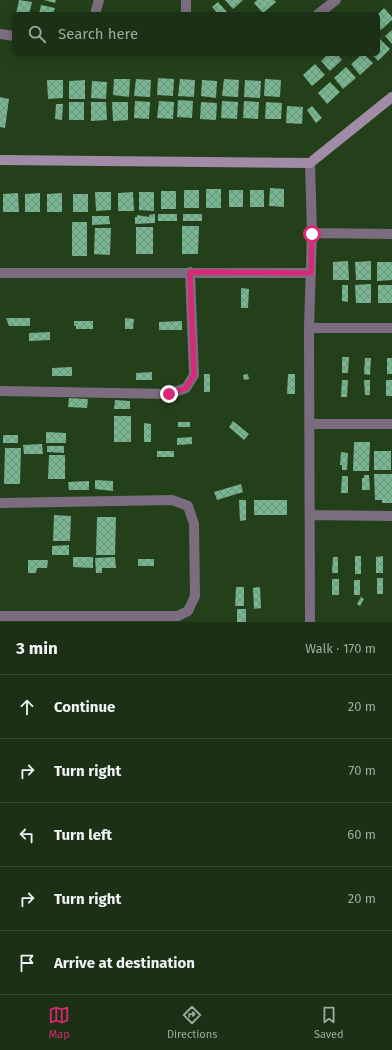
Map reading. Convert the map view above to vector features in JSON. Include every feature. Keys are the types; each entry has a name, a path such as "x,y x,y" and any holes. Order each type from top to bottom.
{"street":[{"path":"96,12 99,0"},
{"path":"186,0 186,12"},
{"path":"321,12 336,0"},
{"path":"0,34 12,36"},
{"path":"0,160 310,163 392,97"},
{"path":"310,163 312,234 308,328 310,424 310,622"},
{"path":"312,234 392,234"},
{"path":"0,391 169,394 186,388 194,375 190,272"},
{"path":"0,273 311,273"},
{"path":"308,328 392,328"},
{"path":"310,424 392,424"},
{"path":"0,503 172,500 188,506 194,524 195,596 188,611 178,616 0,616"},
{"path":"310,515 392,516"}],"building":[{"path":"19,0 32,2 30,12 16,12"},
{"path":"44,0 56,0 55,3"},
{"path":"225,0 243,0 233,9"},
{"path":"257,0 274,0 276,2 264,12 262,12 254,3"},
{"path":"218,2 227,12 216,12 212,7"},
{"path":"41,5 55,8 54,12 39,12"},
{"path":"384,8 392,17 392,20 381,30 380,29 380,12"},
{"path":"392,30 392,44 385,36"},
{"path":"380,39 390,49 378,61 374,56 380,56"},
{"path":"326,56 339,56 342,60 330,71 321,61"},
{"path":"360,56 366,56 373,63 360,75 351,64"},
{"path":"315,64 325,75 312,86 303,75"},
{"path":"346,67 356,78 343,89 334,78"},
{"path":"158,78 174,79 173,96 157,95"},
{"path":"114,79 130,79 129,97 113,95"},
{"path":"136,79 151,80 150,97 134,96"},
{"path":"180,79 195,80 194,97 178,96"},
{"path":"224,79 239,80 238,97 222,96"},
{"path":"265,79 281,80 280,97 264,96"},
{"path":"47,80 63,80 63,98 48,99"},
{"path":"85,80 85,99 69,99 69,81"},
{"path":"202,80 217,81 216,98 201,96"},
{"path":"245,80 261,81 260,98 244,97"},
{"path":"92,81 107,82 106,99 91,98"},
{"path":"330,82 340,92 327,104 318,93"},
{"path":"0,97 9,99 5,128 0,127"},
{"path":"178,100 193,101 192,118 177,117"},
{"path":"135,101 150,102 149,119 134,118"},
{"path":"159,101 174,102 173,119 157,118"},
{"path":"222,101 238,102 237,119 221,118"},
{"path":"244,101 259,102 258,119 243,118"},
{"path":"69,102 84,102 84,120 69,120"},
{"path":"91,102 106,102 107,120 91,121"},
{"path":"112,102 128,102 128,120 113,121"},
{"path":"201,102 217,103 216,120 200,119"},
{"path":"266,102 282,103 281,119 265,119"},
{"path":"56,104 63,104 62,120 55,119"},
{"path":"287,106 303,107 302,124 286,123"},
{"path":"312,106 322,118 316,123 307,110"},
{"path":"270,188 284,189 284,207 269,206"},
{"path":"206,189 221,189 221,208 206,208"},
{"path":"184,190 199,190 199,208 184,208"},
{"path":"229,190 243,190 243,207 229,207"},
{"path":"250,190 264,190 264,207 250,207"},
{"path":"161,191 176,191 176,209 161,209"},
{"path":"95,192 111,192 111,210 96,211"},
{"path":"133,192 134,211 118,211 118,193"},
{"path":"139,192 154,192 154,211 139,210"},
{"path":"18,193 19,212 3,212 3,194"},
{"path":"40,193 40,212 25,212 25,194"},
{"path":"62,193 62,212 47,212 47,194"},
{"path":"73,194 88,194 88,212 73,212"},
{"path":"155,214 155,223 135,224 135,217 137,217 137,215 149,217 149,215"},
{"path":"158,214 177,214 177,221 158,221"},
{"path":"183,214 202,214 202,221 183,221"},
{"path":"92,216 109,216 110,224 92,225"},
{"path":"72,222 87,222 87,256 72,256"},
{"path":"182,226 199,226 198,254 182,254"},
{"path":"136,227 153,227 153,254 136,254"},
{"path":"95,228 111,228 110,255 94,254"},
{"path":"348,261 349,280 333,280 333,262"},
{"path":"371,261 371,280 356,280 355,262"},
{"path":"377,262 392,262 392,280 377,281"},
{"path":"371,284 371,303 356,303 355,285"},
{"path":"342,285 348,285 348,302 342,301"},
{"path":"378,285 392,285 392,303 378,303"},
{"path":"241,288 249,289 248,308 241,308"},
{"path":"6,318 30,318 30,326 9,326"},
{"path":"125,318 134,319 133,329 125,329"},
{"path":"74,321 93,321 93,329 76,329 76,326 74,326"},
{"path":"182,321 182,330 159,330 159,322"},
{"path":"50,332 50,340 29,341 29,333"},
{"path":"342,357 349,357 348,373 342,373"},
{"path":"365,358 371,358 370,375 364,374"},
{"path":"387,358 392,358 392,374 387,374"},
{"path":"72,367 72,376 52,376 52,368"},
{"path":"152,372 152,380 136,380 136,373"},
{"path":"204,374 210,374 210,392 204,392"},
{"path":"248,374 249,379 244,380 243,375"},
{"path":"288,374 295,374 295,394 287,394"},
{"path":"342,380 348,380 347,397 341,397"},
{"path":"364,380 370,380 370,395 365,395"},
{"path":"386,380 392,380 392,396 386,396"},
{"path":"69,398 88,399 87,408 68,407"},
{"path":"115,400 130,401 130,409 114,409"},
{"path":"114,416 131,416 131,442 114,442"},
{"path":"233,421 249,434 244,440 229,427"},
{"path":"178,422 190,422 190,427 178,427"},
{"path":"144,423 151,424 151,442 144,442"},
{"path":"46,432 66,433 66,443 46,443"},
{"path":"3,435 18,435 18,443 3,443"},
{"path":"192,437 192,444 177,445 177,438"},
{"path":"354,442 370,442 369,471 353,471"},
{"path":"42,444 43,454 24,454 23,445"},
{"path":"47,446 64,446 64,453 47,452"},
{"path":"5,448 21,448 20,484 4,484"},
{"path":"157,451 174,451 174,457 157,457"},
{"path":"374,451 391,451 391,470 374,470"},
{"path":"341,452 348,453 347,470 342,470 342,465 340,465"},
{"path":"49,455 65,455 65,479 48,479"},
{"path":"374,474 392,474 392,503 382,503 382,500 375,500"},
{"path":"364,475 369,475 370,490 362,490 362,478 364,478"},
{"path":"342,476 348,476 348,493 341,493"},
{"path":"95,480 113,481 113,491 95,489"},
{"path":"89,481 89,490 69,490 68,482"},
{"path":"241,484 243,492 217,500 214,492"},
{"path":"239,500 246,500 246,520 240,521"},
{"path":"254,500 287,500 287,515 254,515"},
{"path":"54,515 71,516 70,541 53,541"},
{"path":"97,517 116,517 115,555 96,555"},
{"path":"69,545 69,555 52,555 52,546"},
{"path":"355,556 361,556 361,574 355,574"},
{"path":"383,556 383,573 376,573 376,557"},
{"path":"73,557 93,557 93,568 73,567"},
{"path":"115,557 116,568 102,568 102,573 96,573 95,558"},
{"path":"333,557 338,557 338,573 332,573"},
{"path":"138,559 154,559 154,566 138,566"},
{"path":"28,560 48,560 47,568 37,568 36,573 28,573"},
{"path":"377,578 383,578 383,594 377,594"},
{"path":"332,579 339,579 339,595 332,595"},
{"path":"354,580 360,580 360,595 354,595"},
{"path":"236,587 244,587 244,606 235,606"},
{"path":"260,587 261,608 254,609 253,588"},
{"path":"361,597 364,599 360,606 357,604"},
{"path":"237,609 246,609 246,622 237,622"}],"route":[{"path":"169,394 186,388 194,375 190,272 311,273 312,234"}]}
